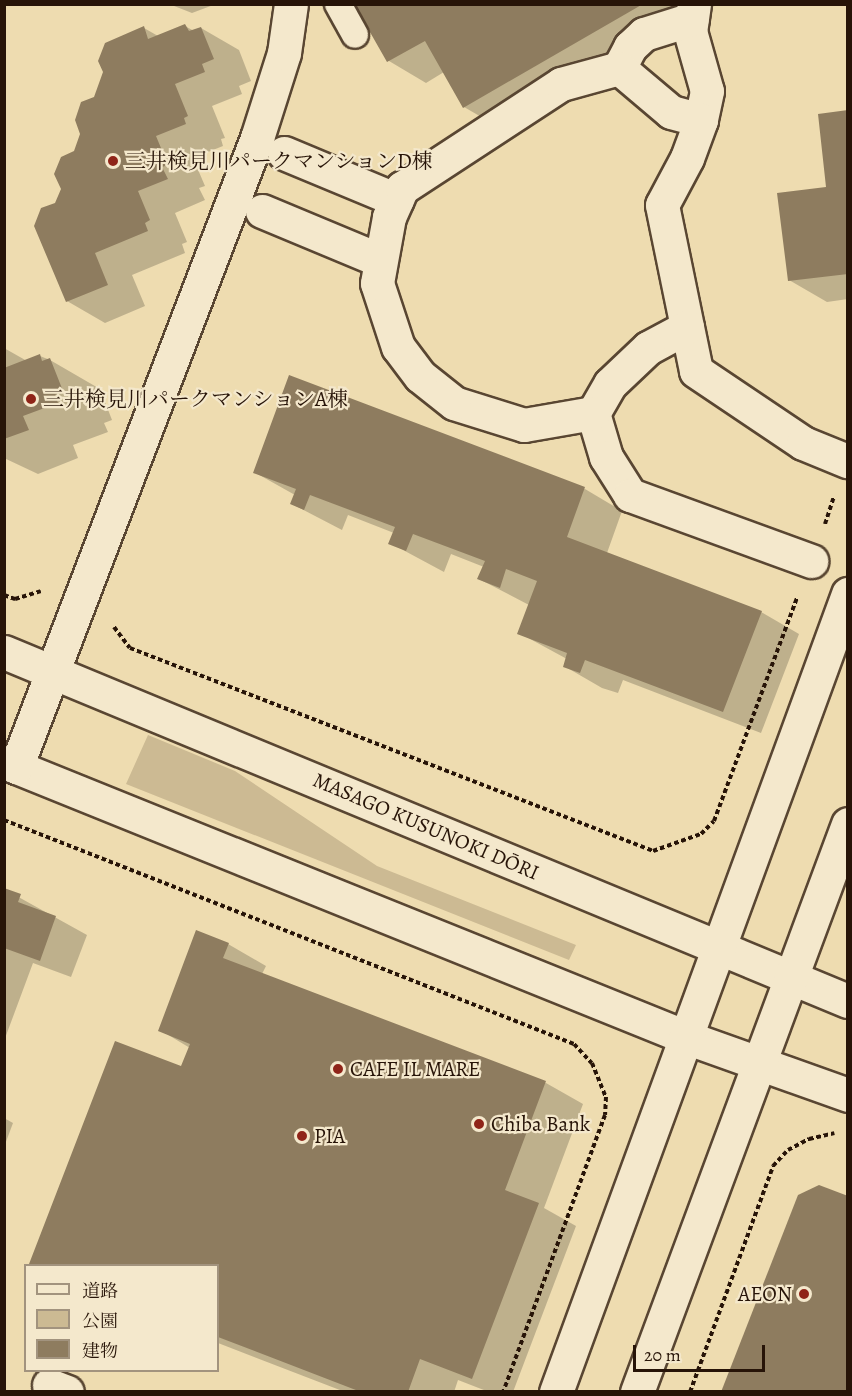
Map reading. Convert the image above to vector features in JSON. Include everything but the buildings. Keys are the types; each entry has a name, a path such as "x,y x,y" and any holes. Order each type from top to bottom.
{"street":[{"path":"291,4 284,52 257,138 53,671 10,765 688,1038 848,1095"},
{"path":"593,413 524,425 486,416 454,403 420,376 398,346 377,283 380,260 402,188 533,100 561,84 618,68 630,46 644,34 693,12"},
{"path":"693,12 690,31 707,91 701,120 662,205 696,371 803,443 848,461"},
{"path":"618,68 671,112 701,120"},
{"path":"284,153 397,200"},
{"path":"262,211 380,260"},
{"path":"687,327 648,348 610,384 593,413 606,457 630,495 811,561"},
{"path":"556,1392 721,948 848,594"},
{"name":"MASAGO KUSUNOKI DŌRI","path":"4,652 848,1001"},
{"path":"637,1392 848,824"}],"lane":[{"path":"338,4 355,35"}],"path":[{"path":"112,621 119,638 130,648 653,851 701,834 714,821 848,461"},
{"path":"4,820 574,1044 592,1063 606,1096 605,1115 503,1392"},
{"path":"690,1392 773,1166 788,1150 809,1139 841,1133"}],"green space":[{"path":"148,735 235,771 377,866 576,945 569,960 126,784"}],"place":[{"name":"三井検見川パークマンションD棟","path":"113,161"},
{"name":"三井検見川パークマンションA棟","path":"31,399"},
{"name":"CAFE IL MARE","path":"338,1069"},
{"name":"Chiba Bank","path":"479,1124"},
{"name":"PIA","path":"302,1136"},
{"name":"AEON","path":"804,1294"}]}
